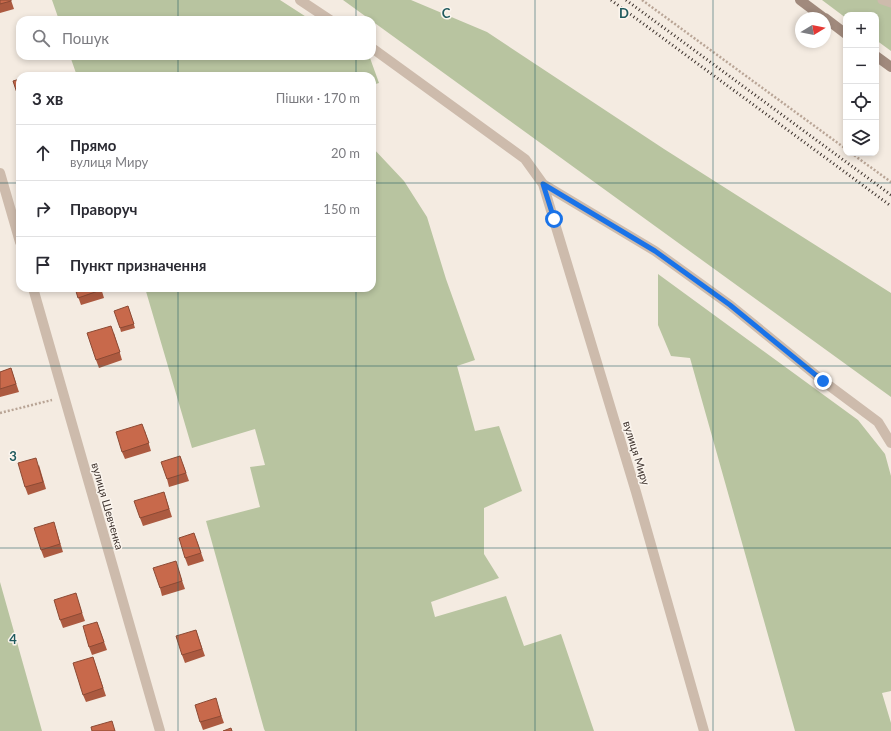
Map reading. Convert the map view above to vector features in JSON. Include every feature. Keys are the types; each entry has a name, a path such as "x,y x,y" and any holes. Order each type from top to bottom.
{"main road":[{"path":"800,0 817,12"},
{"path":"831,23 843,32"},
{"path":"879,58 891,67"}],"street":[{"path":"300,0 324,16"},
{"path":"376,51 525,159 543,184 655,251 730,305 823,381 878,422 891,443"},
{"path":"0,173 16,228"},
{"name":"вулиця Миру","path":"543,184 636,492 704,731"},
{"name":"вулиця Шевченка","path":"34,292 160,731"}],"lane":[{"path":"882,0 891,3"}],"path":[{"path":"642,0 843,147"},
{"path":"855,156 891,182"},
{"path":"0,413 64,397"}],"green space":[{"path":"52,0 280,0 305,16 58,16"},
{"path":"343,0 411,0 487,32 664,149 891,293 891,397 376,24 376,16 365,16"},
{"path":"822,0 891,0 891,51 879,42 879,12 843,12 843,16"},
{"path":"71,60 371,60 375,72 76,72"},
{"path":"376,75 379,83 376,84"},
{"path":"376,151 404,181 427,217 446,279 475,360 457,366 475,431 499,426 522,491 484,508 484,554 499,578 431,602 435,617 506,596 524,646 561,634 594,731 265,731 206,521 260,507 250,467 265,465 255,429 192,448 146,292 376,292"},
{"path":"658,274 858,420 885,454 891,476 891,691 882,693 891,723 891,731 795,731 690,358 671,356 658,325"},
{"path":"0,582 42,731 0,731"}],"building":[{"path":"0,0 11,0 11,1 0,4"},
{"path":"16,80 16,90 13,81"},
{"path":"76,292 95,292 78,298"},
{"path":"128,306 134,324 120,328 114,311"},
{"path":"111,326 120,352 96,360 87,333"},
{"path":"11,368 16,384 0,389 0,372"},
{"path":"142,424 149,443 122,452 116,432"},
{"path":"180,456 186,473 167,479 161,462"},
{"path":"36,458 43,482 25,487 18,463"},
{"path":"164,492 169,509 140,518 134,501"},
{"path":"54,522 60,544 41,550 34,528"},
{"path":"194,533 201,553 185,558 179,538"},
{"path":"176,561 182,581 160,588 153,568"},
{"path":"76,593 82,613 60,620 54,600"},
{"path":"97,622 104,642 89,647 83,626"},
{"path":"196,630 202,649 182,655 176,636"},
{"path":"93,657 103,688 83,695 73,663"},
{"path":"216,698 221,716 200,722 195,705"},
{"path":"112,721 115,731 92,731 91,727"},
{"path":"231,728 232,731 223,731"}],"railway":[{"path":"611,0 891,206"},
{"path":"626,0 891,195"}],"route":[{"path":"554,219 543,184 655,251 730,305 823,381"}]}
